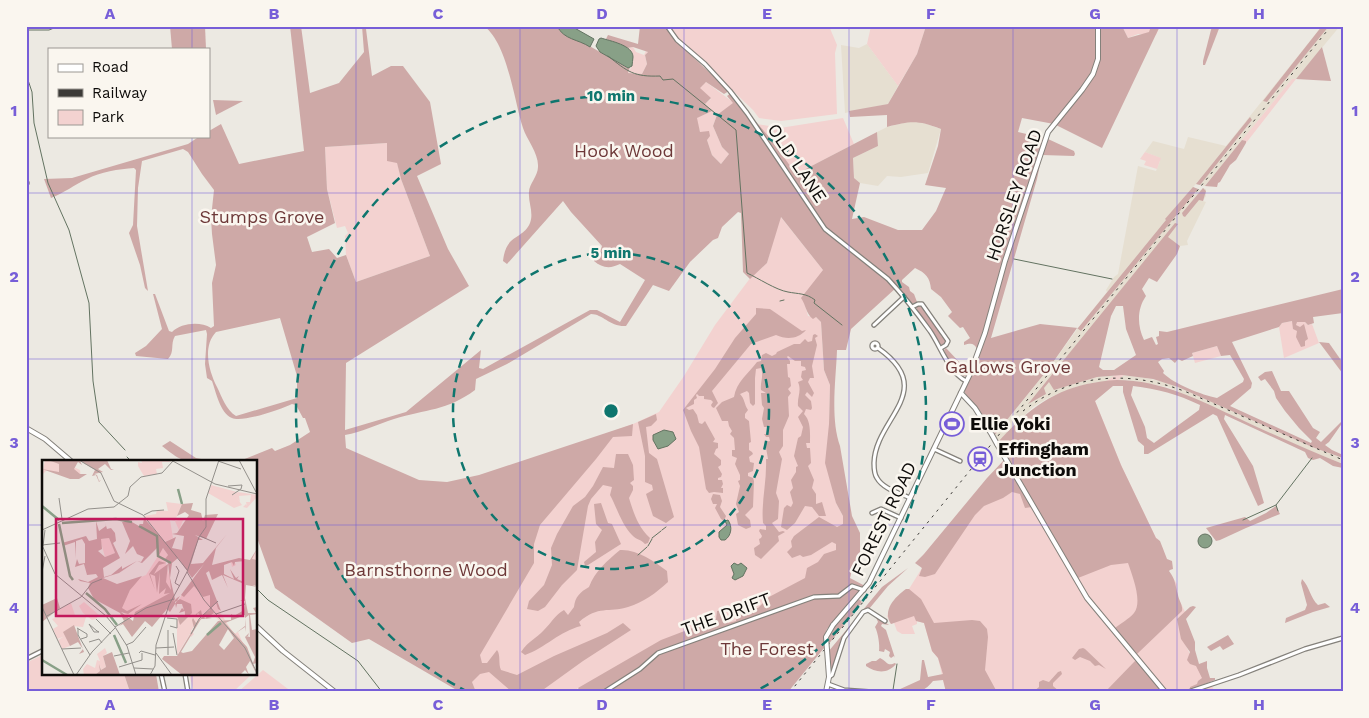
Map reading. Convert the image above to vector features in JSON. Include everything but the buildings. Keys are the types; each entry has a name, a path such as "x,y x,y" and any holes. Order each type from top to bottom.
{"street":[{"name":"OLD LANE","path":"667,26 677,40 705,64 741,106 825,229 888,279 912,307 941,348 954,372 966,381"},
{"name":"HORSLEY ROAD","path":"966,381 985,332 1005,261 1048,132 1093,74 1098,59 1098,26"},
{"path":"874,326 904,297"},
{"name":"OLD LANE","path":"912,307 922,304 935,321 948,341 941,348"},
{"path":"878,348 885,353 900,371 904,388 902,400 887,426 875,454 874,472 876,478 884,485 910,498"},
{"name":"FOREST ROAD","path":"826,692 829,677 826,636 833,625 864,590 881,561 966,381"},
{"path":"960,395 975,408 1088,598 1165,692"},
{"path":"26,428 45,439 70,460"},
{"path":"934,449 960,462"},
{"path":"872,513 881,510 901,518"},
{"name":"THE DRIFT","path":"604,692 640,669 658,653 814,597 840,596 852,586 864,590"},
{"path":"829,677 832,675 844,638 863,612 868,610 885,621"},
{"path":"258,628 335,692"},
{"path":"1188,692 1239,675 1305,649 1343,638"},
{"path":"26,659 42,651"},
{"path":"161,676 165,692"},
{"path":"185,676 188,692"},
{"path":"828,684 844,690 872,692"}],"shaded area":[{"path":"557,26 571,26 594,39 590,47 567,37"},
{"path":"1322,26 1340,26 1296,79 1292,79 1205,186 1196,184 1193,187 1201,190 1203,188 1206,189 1206,196 1203,201 1206,202 1187,241 1188,245 1180,246 1165,236 1048,380 1069,384 1097,377 1122,375 1165,382 1194,393 1312,447 1343,458 1343,464 1168,387 1127,380 1092,383 1048,398 1033,407 998,442 994,436 1049,368 1107,292 1106,290 1118,274 1138,166 1156,171 1160,161 1160,158 1145,152 1153,141 1184,149 1188,137 1226,146"},
{"path":"601,38 629,49 633,57 632,66 628,68 600,52 596,46"},
{"path":"867,44 898,86 888,104 845,113 841,45 859,48"},
{"path":"912,121 941,129 928,173 901,177 887,176 878,186 860,183 854,178 853,158 878,146 877,132 887,127"},
{"path":"664,430 673,432 676,439 668,446 658,449 653,440 653,435"},
{"path":"728,520 731,528 730,534 725,540 721,540 719,532 727,525 725,521"},
{"path":"1202,534 1208,534 1212,541 1208,548 1202,548 1198,544 1198,538"},
{"path":"734,563 738,565 741,563 747,568 743,576 735,580 732,578 734,574 731,566"}],"green space":[{"path":"170,26 205,26 206,48 172,48"},
{"path":"290,26 301,26 310,93 339,83 364,52 362,26 364,26 366,29 372,76 391,66 403,66 430,102 441,164 417,176 448,249 469,286 346,363 345,430 406,412 481,350 479,368 483,369 590,310 597,310 620,322 645,280 620,264 606,267 594,261 595,253 602,246 563,201 507,264 503,261 511,241 523,232 530,223 529,192 538,170 538,162 523,128 505,59 492,34 484,26 557,26 566,35 586,44 627,68 630,67 628,73 642,74 647,64 645,55 648,52 633,47 627,48 606,39 608,35 638,44 640,26 666,26 673,38 729,91 724,94 706,82 700,88 711,98 705,104 712,111 697,118 700,132 709,131 710,136 707,140 712,155 721,164 729,154 722,147 713,126 717,115 733,103 727,96 731,93 770,138 796,174 877,132 878,146 853,158 854,178 860,183 852,219 864,217 898,230 922,230 936,211 946,188 925,185 938,146 941,129 914,122 887,127 887,115 850,117 849,111 888,104 917,54 926,26 1124,26 1123,28 1128,38 1149,32 1151,26 1160,26 1102,148 1054,124 1022,118 1018,132 1048,139 1074,151 1075,154 1074,156 1042,155 1037,179 991,338 1040,324 1078,328 1165,219 1193,187 1198,189 1081,331 1077,328 1049,368 994,436 966,396 964,389 977,349 972,344 964,345 964,342 970,338 963,327 960,328 948,316 952,312 941,297 931,289 927,276 922,272 915,268 902,280 914,294 917,302 911,304 897,287 851,329 846,350 837,350 834,411 852,516 860,533 860,554 853,565 850,578 865,586 827,629 824,636 824,648 788,692 581,692 578,688 661,640 716,619 717,611 722,610 726,614 728,623 736,621 737,616 742,610 758,608 769,597 805,578 807,568 818,562 824,554 836,550 836,544 832,542 811,555 803,557 800,555 792,558 787,552 792,547 791,541 794,536 819,517 837,527 843,524 843,516 836,503 825,463 830,385 824,370 821,322 816,317 813,319 811,317 801,298 823,270 781,217 767,263 750,279 743,272 741,213 738,212 722,227 718,238 713,240 690,262 669,291 653,285 626,326 615,325 599,316 591,314 507,364 476,379 475,390 455,402 345,435 346,448 419,480 447,482 479,475 633,424 632,436 613,437 540,525 534,544 534,563 480,655 482,663 487,663 497,650 501,670 517,675 554,656 607,633 623,623 631,630 540,692 512,692 489,672 480,674 472,682 476,692 460,692 369,639 352,643 275,588 258,541 258,460 242,460 272,448 275,451 290,445 310,432 305,418 303,418 296,405 292,404 244,419 232,418 224,412 212,381 207,378 205,364 206,330 175,336 168,359 136,356 135,353 146,346 162,329 153,294 155,294 169,331 172,332 180,327 191,324 202,324 211,328 214,326 212,283 216,265 211,218 214,190 188,152 183,149 142,161 138,188 137,226 148,291 145,288 140,265 129,233 133,225 136,170 134,168 122,169 98,174 51,198 44,179 72,178 188,144 197,138 210,138 210,130 221,124 239,164 304,151","holes":["387,143 387,161 397,163 401,179 430,256 356,282 346,255 337,258 329,249 312,252 307,237 335,223 327,189 325,147","280,318 297,376 297,398 236,416 225,403 211,374 208,359 209,345 216,332"]},
{"path":"670,26 829,26 837,45 835,53 837,114 781,121 759,118 675,35"},
{"path":"871,26 926,26 917,54 898,86 867,44"},
{"path":"1124,26 1160,26 1156,35 1138,34 1128,38 1123,28"},
{"path":"1212,26 1220,26 1205,65 1203,65 1203,61"},
{"path":"1322,26 1329,26 1267,102 1263,101"},
{"path":"633,47 636,52 644,55 646,51 648,52 645,55 647,64 642,74 628,73 632,66 633,56 627,48"},
{"path":"1322,47 1331,81 1296,79"},
{"path":"1292,79 1296,79 1246,143 1242,140"},
{"path":"706,82 734,103 717,115 713,126 722,147 729,154 721,164 712,155 707,140 700,132 696,118 712,111 705,104 711,99 699,88"},
{"path":"213,100 243,101 216,115"},
{"path":"1250,117 1252,120 1200,185 1196,184"},
{"path":"843,118 854,144 796,174 757,124 780,128"},
{"path":"1242,140 1246,141 1246,143 1217,187 1205,186"},
{"path":"387,143 387,160 397,162 401,179 430,256 356,282 346,255 345,236 348,233 345,226 337,228 327,189 325,147"},
{"path":"1145,152 1161,158 1157,169 1144,165 1146,161 1140,159"},
{"path":"1203,188 1206,191 1203,201 1199,200 1185,217 1183,216 1182,213"},
{"path":"780,216 823,270 805,304 808,316 816,317 821,322 824,370 830,385 829,424 836,503 843,516 860,533 860,554 853,565 850,578 582,692 578,688 574,692 476,692 468,673 540,525 557,503 588,440 633,424 659,412 684,376 715,325 751,277 767,263"},
{"path":"1175,223 1178,224 1168,237 1180,246 1177,254 1157,282 1149,278 1142,289 1146,296 1141,306 1139,317 1140,329 1144,340 1152,337 1156,345 1158,344 1156,337 1159,336 1159,331 1167,332 1343,289 1343,313 1313,317 1314,323 1308,325 1305,322 1297,322 1296,325 1300,327 1304,324 1308,339 1305,341 1305,346 1301,347 1296,337 1297,331 1293,329 1292,321 1232,342 1252,383 1251,388 1230,406 1311,443 1312,441 1285,411 1265,379 1261,381 1258,377 1265,372 1272,371 1281,391 1289,391 1313,428 1320,432 1316,438 1321,442 1343,420 1325,445 1343,455 1343,458 1312,447 1178,387 1153,379 1122,375 1097,377 1054,390 1049,382 1044,388 1046,394 1028,404","holes":["1116,306 1123,306 1126,329 1136,355 1114,370 1103,370 1099,367 1111,316","1217,346 1221,356 1230,355 1244,379 1243,382 1217,398 1196,392 1174,381 1163,373 1164,371 1158,362 1169,358 1175,363 1178,359 1182,361 1193,356 1192,353"]},
{"path":"916,306 923,306 940,330 941,336 946,339 945,344 941,345 923,321"},
{"path":"756,308 770,309 802,331 806,330 796,337 784,338 776,335 751,344 712,391 718,403 714,408 711,405 713,402 711,400 704,399 704,396 697,394 694,404 686,408 689,410 693,409 699,423 702,424 705,421 715,439 713,442 718,443 718,448 714,454 721,460 721,465 718,467 722,474 718,480 722,480 721,488 723,488 723,493 709,493 706,489 699,447 683,410 715,369 735,338 756,314"},
{"path":"1328,309 1134,366 1095,401 1121,465 1163,549 1169,572 1177,584 1178,597 1185,612 1177,619 1185,643 1193,660 1215,692 946,692 938,658 932,651 924,623 917,621 917,624 912,626 915,634 902,634 897,631 894,623 891,624 887,616 906,589 909,589 922,568 921,566 931,546 1003,461 1088,394 1145,354"},
{"path":"1292,321 1305,322 1308,325 1312,324 1319,343 1284,358 1279,327 1282,323"},
{"path":"815,334 818,336 815,338 817,345 812,366 814,378 810,378 808,382 814,393 812,397 807,392 805,395 811,401 812,408 811,410 806,409 804,414 810,427 810,443 806,443 807,448 810,448 811,463 808,466 814,480 812,488 816,494 816,504 822,502 826,516 819,516 812,507 805,506 795,523 787,530 781,527 784,508 787,505 791,507 793,503 790,492 793,488 791,480 798,466 794,456 798,438 801,436 803,427 798,417 803,411 798,406 800,388 798,382 803,380 801,377 802,371 806,370 805,367 801,366 801,361 795,361 788,356 790,364 787,364 788,377 790,378 791,386 788,389 791,393 788,397 789,416 783,430 783,446 779,452 782,459 776,493 779,501 778,519 772,523 779,532 785,532 778,536 779,541 761,559 755,555 754,548 760,544 759,539 762,536 759,531 760,529 766,530 766,526 763,523 766,459 768,459 765,442 770,441 769,437 766,437 764,434 767,434 767,427 764,427 762,419 764,408 761,393 766,393 761,390 761,368 756,369 755,404 753,406 750,403 747,391 740,394 748,410 745,418 749,421 751,442 749,443 749,450 753,454 749,457 750,462 754,463 753,471 748,473 748,476 753,478 754,481 753,507 745,515 750,520 751,527 746,529 738,525 736,514 739,512 736,504 740,486 738,481 740,480 740,475 735,464 737,458 732,456 732,450 735,450 734,438 730,434 732,431 728,421 722,421 716,408 722,402 734,397 740,382 757,362 761,361 762,355 766,353 772,356 794,344 800,344 805,339 808,342 812,341"},
{"path":"1319,342 1329,343 1343,363 1343,374"},
{"path":"1217,346 1221,356 1195,363 1192,353"},
{"path":"946,348 961,364 959,367 962,370 965,369 965,365 971,367 967,376 958,374 952,368 944,350"},
{"path":"1134,381 1181,393 1343,464 1343,468 1333,466 1320,458 1313,460 1308,458 1305,452 1225,415 1224,419 1253,466 1264,503 1258,506 1217,416 1213,414 1148,454 1144,454 1144,446 1138,441 1123,392 1123,386 1113,386 1095,401 1121,465 1156,538 1160,541 1167,559 1172,561 1173,569 1169,571 1174,580 1182,607 1182,611 1137,654 1115,628 1132,615 1136,608 1136,588 1128,563 1111,565 1078,578 998,442 1037,406 1065,391 1081,385 1098,382","holes":["1133,386 1167,392 1183,398 1200,405 1199,410 1154,443 1147,438 1145,427 1131,395"]},
{"path":"656,414 657,420 651,426 646,427 649,453 657,459 674,517 666,523 653,516 646,494 653,490 652,485 645,482 645,456 638,422"},
{"path":"170,441 196,458 206,460 184,460 176,457 162,446"},
{"path":"616,454 628,454 633,465 634,480 630,483 633,486 633,490 629,498 639,525 650,538 648,543 645,544 628,531 610,495 612,487 603,485 591,499 588,506 577,570 562,585 545,607 538,611 527,609 529,601 544,585 552,565 551,548 573,506 585,497 603,467 614,468"},
{"path":"1005,459 1007,462 1005,467 1001,469 1009,468 1032,507 1025,508 1020,494 1012,492 984,506 975,515 935,574 925,577 919,576 922,568 915,563"},
{"path":"713,494 720,495 722,501 720,507 726,516 724,521 715,508 717,504 713,504 711,499"},
{"path":"601,503 608,523 612,524 621,544 585,566 584,562 596,552 595,542 602,530 596,524 594,504"},
{"path":"1276,506 1280,514 1220,540 1216,541 1206,528 1245,517 1250,521"},
{"path":"620,550 633,551 657,563 667,571 668,582 639,603 621,609 592,613 579,622 581,626 573,628 532,652 525,655 521,652 561,612 564,610 568,615 574,607 578,595 589,587 598,571"},
{"path":"908,568 851,625 844,635 830,675 828,652 882,587"},
{"path":"1302,579 1318,605 1325,603 1330,607 1285,623 1286,618 1305,610 1307,605 1301,583"},
{"path":"906,589 909,589 921,599 934,623 980,621 987,629 988,637 985,670 997,692 946,692 943,680 933,681 922,690 898,692 898,690 920,680 922,660 924,660 928,677 943,674 938,658 932,651 924,623 916,621 914,616 891,624 888,614 891,604"},
{"path":"859,599 862,602 828,645 830,631"},
{"path":"1193,606 1196,607 1186,619 1195,642 1199,664 1207,661 1210,678 1215,678 1215,680 1190,690 1190,687 1197,684 1202,678 1196,666 1190,664 1187,660 1190,652 1181,639 1177,619"},
{"path":"875,615 889,625 882,624 881,626 886,630 895,658 894,656 891,658 889,656 890,652 885,649 884,652 879,651 875,627 878,622"},
{"path":"1228,635 1234,644 1223,650 1220,646 1211,651 1207,647"},
{"path":"1083,648 1106,669 1099,665 1095,666 1090,661 1080,657 1075,660 1072,658 1079,649"},
{"path":"42,655 42,676 125,676 130,692 26,692 26,663"},
{"path":"880,658 889,664 896,664 886,671 874,670 866,666 866,664"},
{"path":"1135,661 1138,662 1159,687 1159,690 1156,692 1105,692"},
{"path":"263,670 292,692 238,692"},
{"path":"1061,671 1062,674 1053,683 1053,686 1060,692 1033,692 1039,687 1039,682 1043,680 1049,682"},
{"path":"125,676 156,676 159,692 130,692"},
{"path":"190,676 250,676 233,692 194,692"}],"waterway":[{"path":"26,32 28,30 49,30 59,26"},
{"path":"608,56 621,66 637,74 660,76 663,80 673,79 736,130 747,273 778,289 812,298 815,300 814,303 842,325"},
{"path":"26,74 32,92 34,123 48,183 69,230 89,303 93,381 99,422 125,450"},
{"path":"1014,259 1112,279"},
{"path":"780,301 784,300"},
{"path":"127,457 130,460"},
{"path":"1278,511 1276,505 1312,458"},
{"path":"1243,520 1276,505"},
{"path":"662,530 666,527"},
{"path":"652,538 661,531"},
{"path":"648,546 652,539"},
{"path":"638,555 647,547"},
{"path":"258,590 268,600 358,661 382,692"},
{"path":"893,690 897,664"}],"railway":[{"path":"790,692 1331,26"},
{"path":"1023,411 1042,398 1082,382 1125,378 1146,381 1189,393 1343,460"}],"place":[{"name":"Ellie Yoki","path":"952,424"},
{"name":"Effingham Junction","path":"980,459"}],"park label":[{"name":"Hook Wood","path":"624,151"},
{"name":"Stumps Grove","path":"262,217"},
{"name":"Gallows Grove","path":"1008,367"},
{"name":"Barnsthorne Wood","path":"426,570"},
{"name":"The Forest","path":"767,649"}]}
